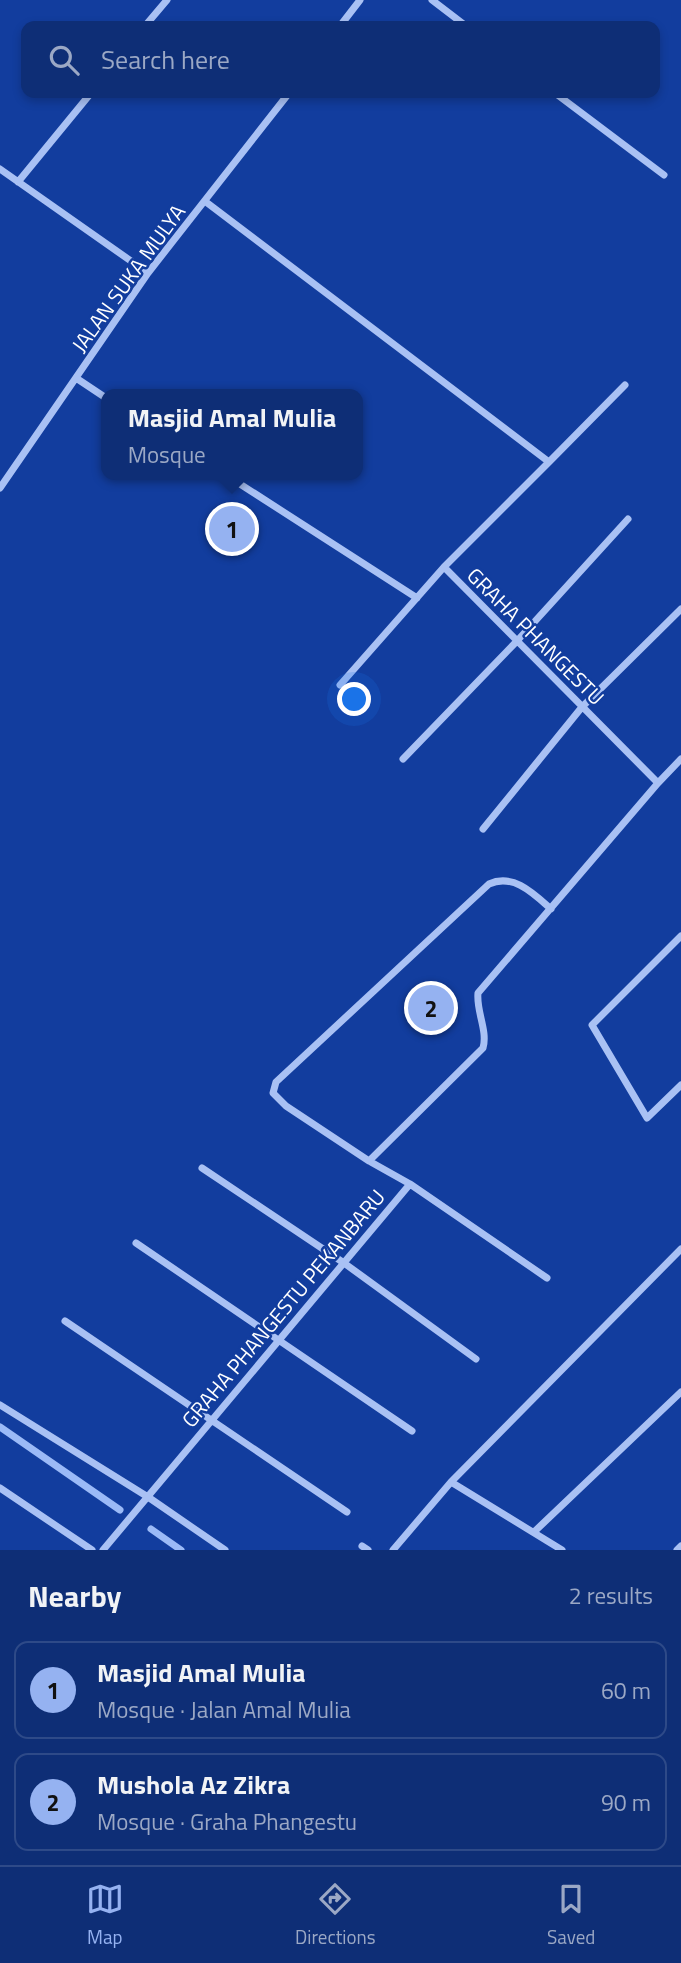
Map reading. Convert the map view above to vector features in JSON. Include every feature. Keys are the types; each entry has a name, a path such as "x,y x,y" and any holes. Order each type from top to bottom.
{"street":[{"path":"149,21 167,0"},
{"path":"344,21 360,0"},
{"path":"432,0 460,21"},
{"path":"18,182 87,98"},
{"name":"JALAN SUKA MULYA","path":"0,488 148,273 285,98"},
{"path":"562,98 664,175"},
{"path":"0,169 148,273"},
{"path":"206,202 549,462"},
{"path":"76,378 101,395"},
{"name":"GRAHA PHANGESTU","path":"625,385 444,567 658,783"},
{"path":"234,480 417,598"},
{"path":"403,759 517,641 628,519"},
{"path":"340,685 444,567"},
{"path":"483,829 582,707 681,609"},
{"path":"369,1161 286,1106 273,1093 276,1082 489,884 501,878 509,880 535,895 551,909 681,759"},
{"name":"GRAHA PHANGESTU PEKANBARU","path":"103,1550 410,1184 369,1161 483,1048 485,1036 477,1004 478,993 551,909"},
{"path":"681,936 592,1025 648,1118 681,1085"},
{"path":"202,1168 344,1263 476,1359"},
{"path":"410,1184 547,1278"},
{"path":"136,1243 412,1431"},
{"path":"393,1550 451,1482 681,1249"},
{"path":"65,1321 346,1512"},
{"path":"534,1532 681,1392"},
{"path":"0,1405 148,1497 225,1550"},
{"path":"451,1482 562,1550"},
{"path":"0,1488 92,1550"},
{"path":"677,1550 681,1546"}],"waterway":[{"path":"0,1427 120,1510"},
{"path":"151,1529 181,1550"}],"place":[{"name":"Masjid Amal Mulia","path":"232,529"},
{"name":"Mushola Az Zikra","path":"431,1008"}]}
